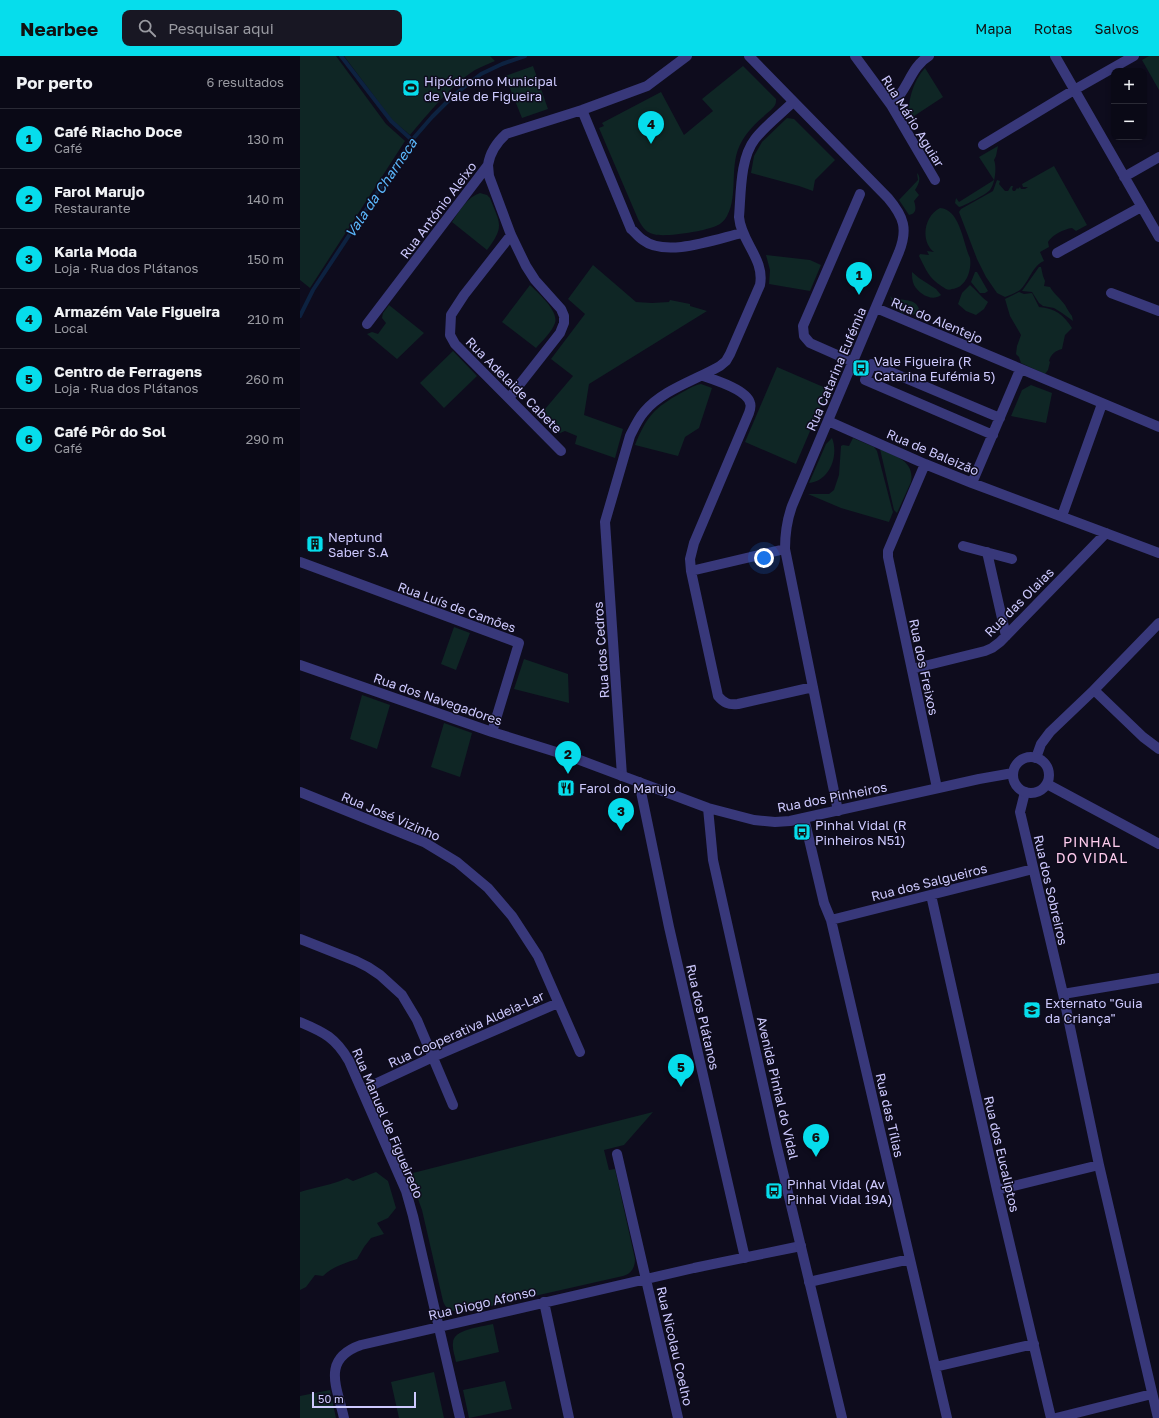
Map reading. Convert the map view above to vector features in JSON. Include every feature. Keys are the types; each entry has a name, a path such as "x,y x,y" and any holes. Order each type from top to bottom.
{"street":[{"name":"Rua António Aleixo","path":"367,324 488,165 489,156 494,147 506,134 582,110 647,86 687,56"},
{"name":"Rua Catarina Eufémia","path":"749,56 888,198 900,214 904,228 903,242 788,515 785,536 784,549 838,811"},
{"name":"Rua Mário Aguiar","path":"855,56 890,105 935,180"},
{"path":"890,105 897,100 902,93 919,63 929,56"},
{"path":"1055,56 1140,207 1159,237"},
{"path":"982,145 1134,56"},
{"path":"582,110 631,229 643,240 659,247 679,248 742,233 739,217 744,162 747,152 755,139 793,102"},
{"path":"1124,177 1159,157"},
{"path":"488,165 489,176 511,235 526,266 535,280 561,309 564,316 564,323 560,333 509,398"},
{"path":"853,362 810,343 804,336 803,326 860,194"},
{"path":"1057,253 1140,207"},
{"name":"Rua dos Cedros","path":"622,776 605,522 625,450 636,423 656,400 720,366 726,361 730,354 760,285 761,277 758,263 742,233"},
{"name":"Rua Adelaide Cabete","path":"511,235 451,315 450,335 455,344 561,451"},
{"path":"1111,293 1159,311"},
{"name":"Rua do Alentejo","path":"876,308 1020,370 1159,427"},
{"path":"993,435 865,380 872,364 1000,418"},
{"path":"972,483 1020,370"},
{"path":"703,376 737,390 747,396 750,403 750,413 691,552 690,559 691,571 718,696 723,702 731,705 813,687"},
{"path":"1062,516 1102,404"},
{"name":"Rua de Baleizão","path":"828,421 972,483 1159,553"},
{"name":"Rua dos Freixos","path":"925,464 888,551 888,564 937,788"},
{"name":"Rua das Olaias","path":"912,669 992,648 1006,636 1106,533"},
{"path":"963,546 1012,559"},
{"path":"691,571 784,549"},
{"path":"987,552 1006,636"},
{"name":"Rua Luís de Camões","path":"300,562 519,643 492,732"},
{"path":"1036,758 1041,744 1050,732 1159,624"},
{"name":"Rua dos Navegadores","path":"300,664 492,732 569,756"},
{"path":"1094,690 1143,737 1159,749"},
{"name":"Rua dos Pinheiros","path":"569,756 708,808 754,820 775,822 804,818 937,788 1013,773"},
{"path":"1031,757 1036,758 1046,766 1049,772 1049,778 1047,784 1037,792 1025,792 1016,784 1013,773 1014,768 1021,760 1031,757"},
{"name":"Rua dos Plátanos","path":"639,782 669,927 745,1258"},
{"path":"1047,784 1159,844"},
{"name":"Rua José Vizinho","path":"300,792 424,842 457,862 472,874 498,899 515,920 538,956 580,1052"},
{"name":"Rua dos Sobreiros","path":"1025,792 1020,812 1062,994 1099,1165 1158,1418"},
{"name":"Avenida Pinhal do Vidal","path":"708,808 713,860 809,1282 842,1418"},
{"name":"Rua das Tílias","path":"804,818 824,903 831,920 947,1418"},
{"name":"Rua dos Salgueiros","path":"831,920 1033,870"},
{"name":"Rua dos Eucaliptos","path":"931,895 997,1190 1051,1418"},
{"path":"300,939 356,961 380,975 391,984 402,996 416,1020 453,1105"},
{"path":"1062,994 1159,978"},
{"name":"Rua Cooperativa Aldeia-Lar","path":"362,1090 433,1057 558,1003"},
{"name":"Rua Manuel de Figueiredo","path":"300,1022 330,1036 338,1043 349,1060 406,1191 460,1418"},
{"name":"Rua Nicolau Coelho","path":"617,1154 678,1418"},
{"path":"997,1190 1099,1165"},
{"name":"Rua Diogo Afonso","path":"344,1418 335,1379 335,1370 338,1361 343,1354 350,1349 361,1345 544,1302 694,1268 801,1246"},
{"path":"809,1282 910,1259"},
{"path":"544,1302 569,1418"},
{"path":"935,1367 1034,1344"},
{"path":"1056,1418 1152,1394"}],"green space":[{"path":"300,56 336,56 386,124 405,141 310,288 300,280"},
{"name":"Hipódromo Municipal de Vale de Figueira","path":"344,56 490,56 495,61 466,76 440,100 410,135 392,120"},
{"path":"1149,56 1159,56 1159,90 1147,68 1142,60"},
{"path":"533,66 548,109 522,118 505,76"},
{"path":"743,66 776,99 776,102 773,108 749,131 738,150 735,159 731,207 726,217 716,226 694,232 675,235 658,235 648,232 638,219 599,128 604,126 602,123 661,92 684,135 713,111 702,99"},
{"path":"925,68 943,97 908,120 912,92 917,80"},
{"path":"787,118 794,119 835,160 815,180 813,191 751,173 754,156 762,142"},
{"path":"998,146 994,160 994,180 979,157"},
{"path":"1054,166 1087,225 1076,231 1072,228 1065,230 1052,237 1048,242 1049,247 1040,252 1044,261 1036,267 1020,290 1005,297 997,293 986,277 977,259 959,212 961,209 993,191 997,180 1000,181 999,184 1005,191 1008,191 1011,186 1013,186 1013,191 1020,187 1021,189 1025,189 1028,187 1023,187 1022,184"},
{"path":"917,173 919,179 915,190 919,195 914,201 915,212 909,215 899,200 918,180"},
{"path":"994,180 990,190 975,200 959,207 955,203 956,198 959,202"},
{"path":"480,193 487,195 490,198 499,225 493,242 487,250 452,222 467,201"},
{"path":"940,208 947,210 956,220 970,258 970,268 967,278 957,288 950,290 938,284 930,276 919,256 920,254 929,255 927,251 934,252 927,242 926,229 930,217"},
{"path":"766,255 810,260 821,265 810,291 769,284 770,270"},
{"path":"593,265 636,302 669,302 670,300 690,304 690,306 707,311 589,384 584,415 623,429 615,458 575,444 577,436 565,431 560,433 557,432 540,415 573,376 551,359 585,314 568,299"},
{"path":"1039,267 1041,267 1045,281 1044,286 1050,287 1072,316 1073,321 1054,308 1043,306 1039,303 1032,292 1022,291"},
{"path":"912,272 936,289 941,295 934,298 922,294 914,285 912,280"},
{"path":"975,272 977,272 988,291 985,293 980,293 971,282"},
{"path":"530,285 547,302 554,313 555,318 555,323 552,330 536,348 502,322"},
{"path":"970,285 988,302 984,309 976,315 966,311 958,304 962,293"},
{"path":"1019,292 1024,294 1032,293 1039,307 1050,309 1058,313 1066,319 1072,328 1065,335 1062,349 1055,352 1051,356 1048,370 1045,374 1021,363 1016,354 1021,335 1010,316 1005,299"},
{"path":"890,296 897,305 899,302 897,298 915,303 919,309 912,315 905,310 903,314 894,307"},
{"path":"389,305 424,333 397,359 367,334 372,332 378,334 386,323 382,318 383,313"},
{"path":"453,351 477,376 444,408 420,383"},
{"path":"777,367 828,389 796,464 745,442"},
{"path":"701,384 712,388 699,428 685,437 678,456 635,445 643,427 658,408 693,386"},
{"path":"1031,385 1052,393 1046,423 1011,416 1022,390"},
{"path":"832,438 834,452 831,466 822,478 809,483 826,444"},
{"path":"853,438 874,447 877,451 893,512 889,522 841,508 808,494 829,494 834,490 839,475 841,446 849,446"},
{"path":"880,449 903,460 910,469 911,482 897,513 894,510"},
{"path":"454,627 470,633 456,670 441,664"},
{"path":"524,659 568,674 569,703 514,689"},
{"path":"362,695 390,705 377,749 350,739"},
{"path":"444,723 472,733 460,777 431,767"},
{"path":"653,1112 624,1145 604,1150 609,1170 615,1169 635,1259 633,1268 630,1272 623,1276 460,1313 459,1311 453,1311 447,1308 443,1301 422,1210 409,1174"},
{"path":"376,1172 388,1181 396,1208 388,1218 377,1223 384,1234 371,1238 357,1259 335,1268 323,1276 315,1275 306,1287 300,1290 300,1192 347,1178 353,1181"},
{"path":"493,1324 499,1352 456,1362 453,1350 454,1338 468,1329"},
{"path":"434,1372 444,1418 399,1418 391,1382"},
{"path":"505,1381 512,1409 469,1418 463,1390"},
{"path":"330,1390 336,1418 300,1418 300,1396"}],"waterway":[{"path":"341,56 391,121 412,140"},
{"name":"Vala da Charneca","path":"300,316 313,290 412,140 453,96 481,74 502,64 525,56"}],"place":[{"name":"Hipódromo Municipal de Vale de Figueira","path":"411,88"},
{"name":"Armazém Vale Figueira","path":"651,144"},
{"name":"Café Riacho Doce","path":"859,295"},
{"name":"Vale Figueira (R Catarina Eufémia 5)","path":"861,368"},
{"name":"Neptund Saber S.A","path":"315,544"},
{"name":"Farol Marujo","path":"568,774"},
{"name":"Farol do Marujo","path":"566,788"},
{"name":"Karla Moda","path":"621,831"},
{"name":"Pinhal Vidal (R Pinheiros N51)","path":"802,832"},
{"name":"Externato \"Guia da Criança\"","path":"1032,1010"},
{"name":"Centro de Ferragens","path":"681,1087"},
{"name":"Café Pôr do Sol","path":"816,1157"},
{"name":"Pinhal Vidal (Av Pinhal Vidal 19A)","path":"774,1191"}],"district":[{"name":"PINHAL DO VIDAL","path":"1092,850"}]}
